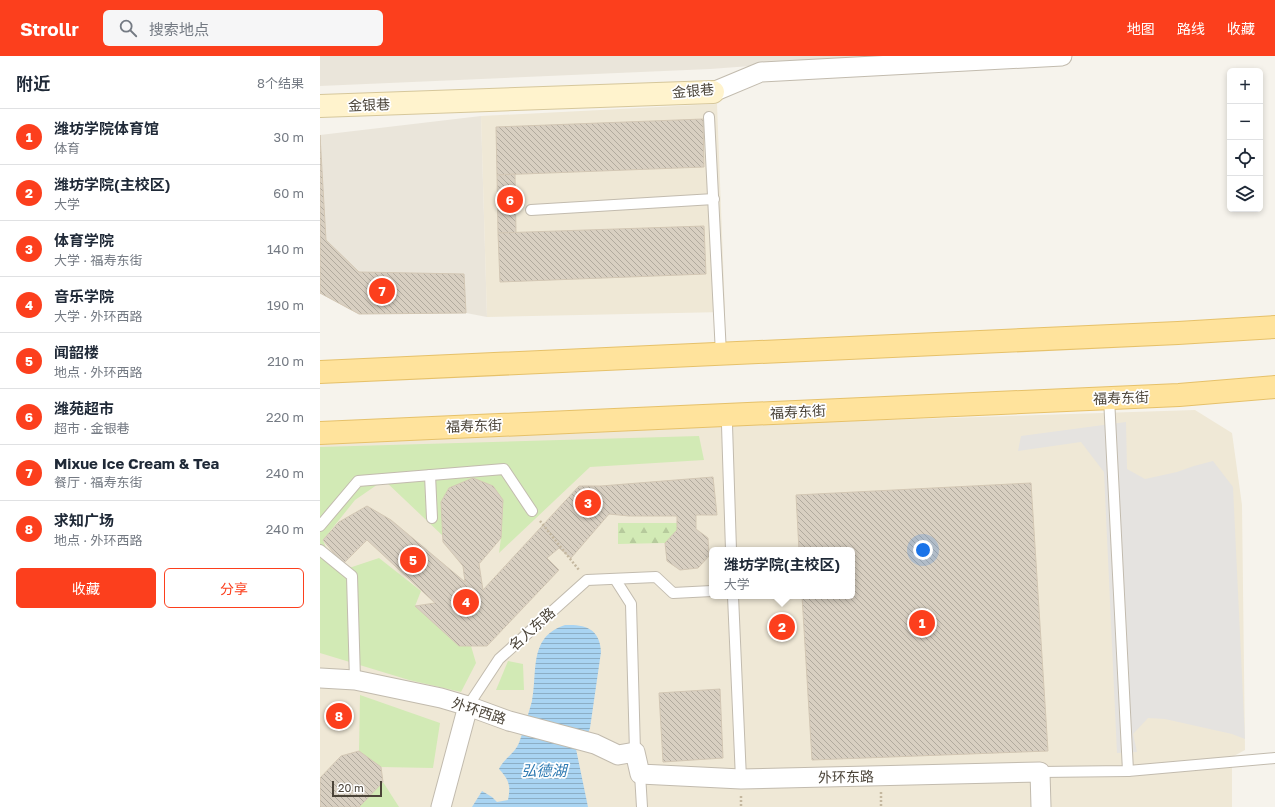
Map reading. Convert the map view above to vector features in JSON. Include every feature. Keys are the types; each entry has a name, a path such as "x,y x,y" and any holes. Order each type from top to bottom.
{"main road":[{"path":"320,372 1162,334 1275,327"},
{"name":"福寿东街","path":"320,433 1179,396 1275,387"}],"street":[{"name":"金银巷","path":"320,106 713,92 761,72 1062,56"},
{"name":"外环西路","path":"320,678 355,680 441,698 509,721 595,744 618,754 635,752"},
{"name":"名人东路","path":"440,807 468,706"},
{"path":"635,752 640,774"},
{"path":"1040,772 1041,807"},
{"name":"外环东路","path":"640,774 740,779 1040,772"}],"lane":[{"path":"709,117 722,354"},
{"path":"531,210 714,199"},
{"path":"1109,398 1128,771"},
{"path":"725,415 727,425 731,547"},
{"path":"320,526 358,481 430,475 504,470 532,511"},
{"path":"430,475 432,518"},
{"path":"320,550 352,576 355,680"},
{"path":"588,580 656,577 673,593 709,591"},
{"path":"614,579 631,604 635,752"},
{"name":"名人东路","path":"468,706 499,659 588,580"},
{"path":"733,599 740,779"},
{"path":"1040,772 1128,771 1275,758"},
{"path":"640,774 642,807"}],"path":[{"path":"532,511 588,580"}],"shaded area":[{"path":"320,56 889,56 710,69 320,86"},
{"path":"717,104 725,312 487,317 481,116"},
{"path":"481,116 487,317 466,313 359,314 320,293 320,135"},
{"path":"1195,410 1232,433 1242,505 1245,750 1232,757 1232,807 320,807 320,440"},
{"path":"1126,422 1127,469 1145,479 1177,472 1213,461 1233,487 1245,739 1232,734 1165,719 1148,718 1133,734 1137,752 1117,753 1104,472 1081,442 1018,451 1021,436"}],"green space":[{"path":"699,436 704,460 590,467 499,553 503,500 493,486 473,478 449,488 441,502 443,536 384,480 355,500 323,540 332,563 349,568 379,558 421,591 415,606 459,646 471,646 476,663 461,692 409,680 320,653 320,447"},
{"path":"618,523 677,523 677,530 665,543 618,544"},
{"path":"508,661 523,664 524,690 496,690"},
{"path":"360,695 440,723 433,768 381,767 359,751"},
{"path":"383,782 399,807 359,807"}],"water":[{"name":"弘德湖","path":"565,625 585,627 595,633 600,644 601,652 590,728 588,733 580,738 576,749 588,807 472,807 482,791 497,802 508,800 509,786 505,776 499,769 515,750 521,738 532,701 535,667 540,647 545,638 553,631"}],"building":[{"path":"703,119 704,167 497,175 496,127"},
{"path":"320,135 326,240 359,272 464,274 466,313 359,314 320,293"},
{"path":"515,174 516,233 498,233 497,175"},
{"path":"704,226 706,274 500,282 498,233"},
{"path":"713,477 717,515 696,515 696,529 708,538 709,556 698,568 680,570 667,561 665,543 677,530 677,516 629,516 609,514 571,558 559,548 547,558 559,570 487,646 459,646 415,606 435,603 367,540 343,564 323,540 339,522 367,506 391,520 465,582 463,566 443,542 441,502 449,488 473,478 493,486 503,500 501,538 479,564 483,590 579,486 601,486"},
{"path":"1031,483 1048,751 812,760 802,599 855,599 855,547 799,547 796,495"},
{"path":"720,689 723,758 663,762 659,693"},
{"path":"359,751 381,767 383,782 359,807 320,807 320,778 341,756"}],"place":[{"name":"潍苑超市","path":"510,200"},
{"name":"Mixue Ice Cream & Tea","path":"382,291"},
{"name":"体育学院","path":"588,503"},
{"name":"闻韶楼","path":"413,560"},
{"name":"音乐学院","path":"466,602"},
{"name":"潍坊学院体育馆","path":"922,623"},
{"name":"潍坊学院(主校区)","path":"782,627"},
{"name":"求知广场","path":"339,716"}]}
